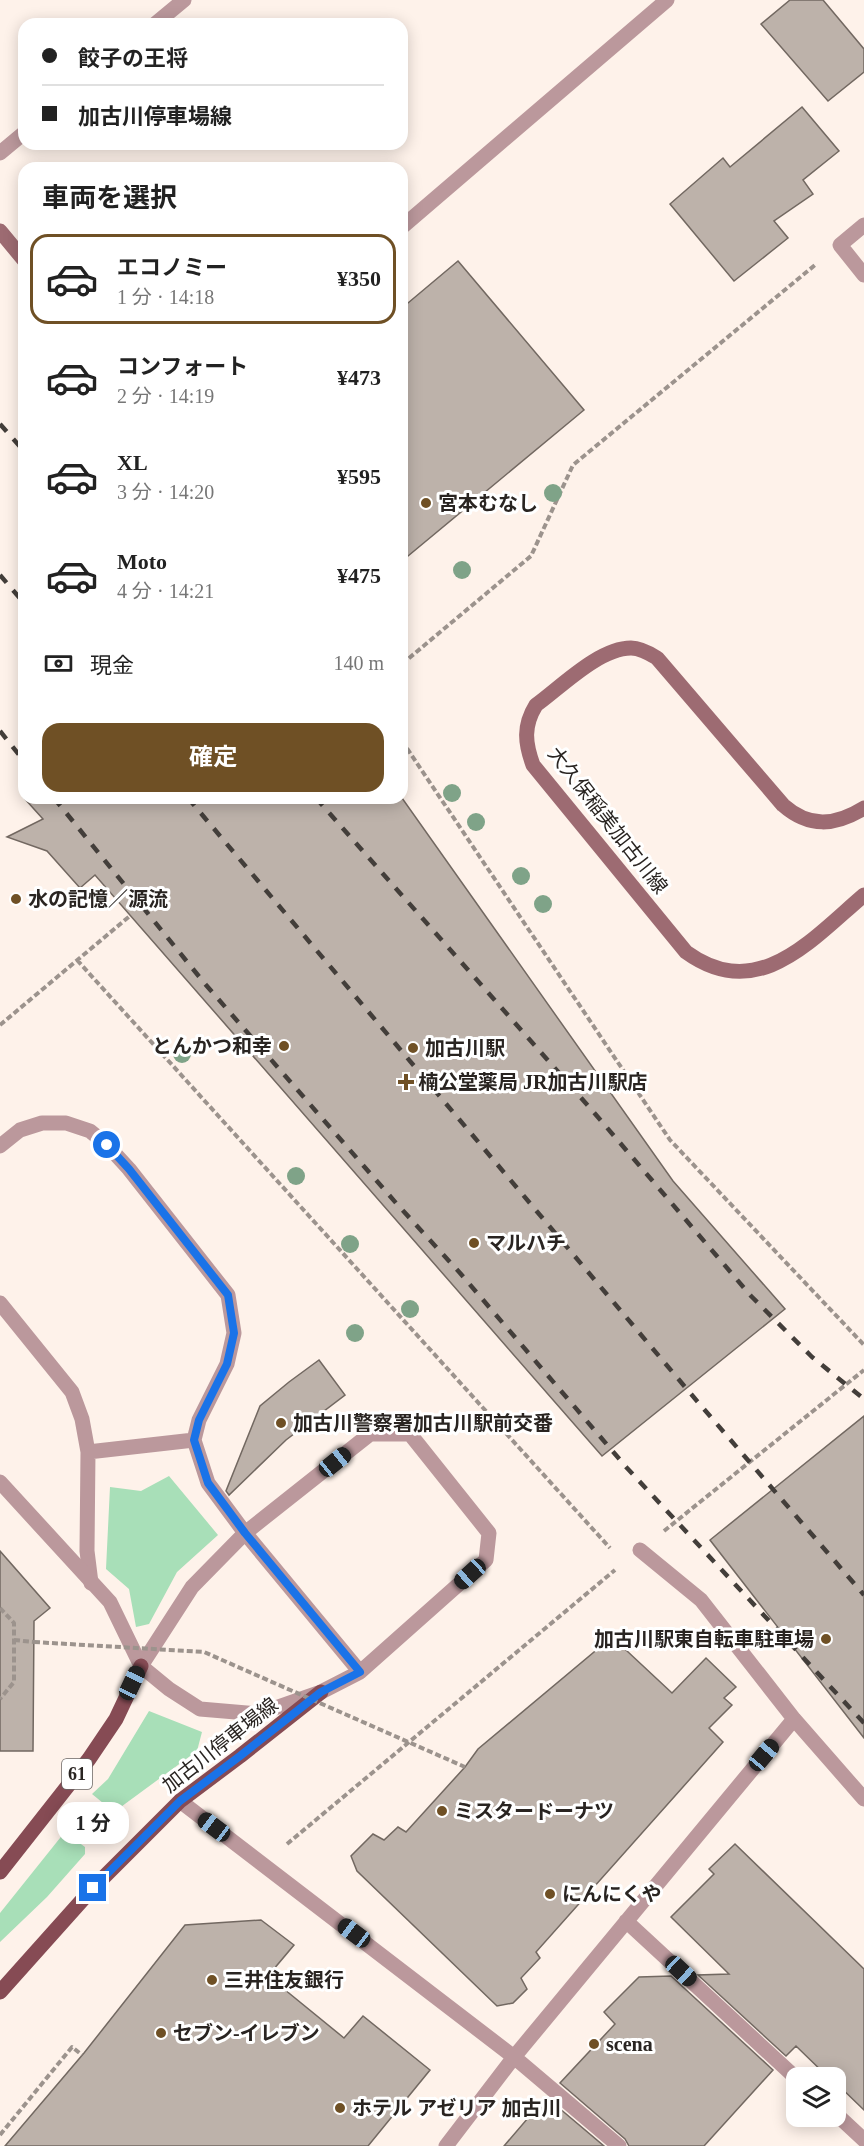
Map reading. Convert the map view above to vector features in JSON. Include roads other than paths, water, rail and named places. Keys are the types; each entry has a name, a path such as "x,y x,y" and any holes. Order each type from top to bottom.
{"main road":[{"path":"0,231 18,253"},
{"name":"大久保稲美加古川線","path":"864,808 842,820 808,820 796,816 783,805 657,658 632,648 611,651 536,705 526,729 526,745 533,765 686,952 703,964 721,971 744,971 777,963 803,947 864,895"},
{"name":"61","path":"0,1872 89,1759 116,1719 141,1666"},
{"name":"加古川停車場線","path":"0,1992 93,1888 180,1801 321,1692"}],"street":[{"path":"162,18 184,0"},
{"path":"408,222 667,0"},
{"path":"0,153 18,138"},
{"path":"864,225 840,245 864,275"},
{"path":"0,1146 20,1130 42,1123 66,1123 90,1131 107,1145 129,1169 228,1295 234,1333 227,1364 199,1420 194,1440 208,1483 245,1533 360,1672"},
{"path":"0,1303 72,1392 82,1419 88,1452 87,1551 91,1583"},
{"path":"0,1482 110,1602 141,1666 169,1689 200,1709 258,1714 321,1692 360,1672 486,1560 489,1533 410,1434 370,1434 245,1533 192,1587 141,1666"},
{"path":"88,1452 194,1440"},
{"path":"640,1550 701,1600 794,1719 864,1799"},
{"path":"446,2146 514,2056 794,1719"},
{"path":"180,1801 514,2056 619,2146"},
{"path":"626,1921 786,2069"},
{"path":"846,2123 864,2140"}],"railway":[{"path":"0,424 18,444"},
{"path":"0,575 18,596"},
{"path":"0,731 18,754"},
{"path":"59,804 206,985 460,1273 627,1468 864,1723"},
{"path":"193,804 691,1394 864,1595"},
{"path":"321,804 591,1109 751,1296 812,1357 864,1399"}],"place":[{"name":"宮本むなし","path":"426,503"},
{"name":"水の記憶／源流","path":"16,899"},
{"name":"とんかつ和幸","path":"284,1046"},
{"name":"加古川駅","path":"413,1048"},
{"name":"楠公堂薬局 JR加古川駅店","path":"406,1082"},
{"name":"マルハチ","path":"474,1243"},
{"name":"加古川警察署加古川駅前交番","path":"281,1423"},
{"name":"加古川駅東自転車駐車場","path":"826,1639"},
{"name":"ミスタードーナツ","path":"442,1811"},
{"name":"にんにくや","path":"550,1894"},
{"name":"三井住友銀行","path":"212,1980"},
{"name":"セブン-イレブン","path":"161,2033"},
{"name":"scena","path":"594,2044"},
{"name":"ホテル アゼリア 加古川","path":"340,2108"}]}
